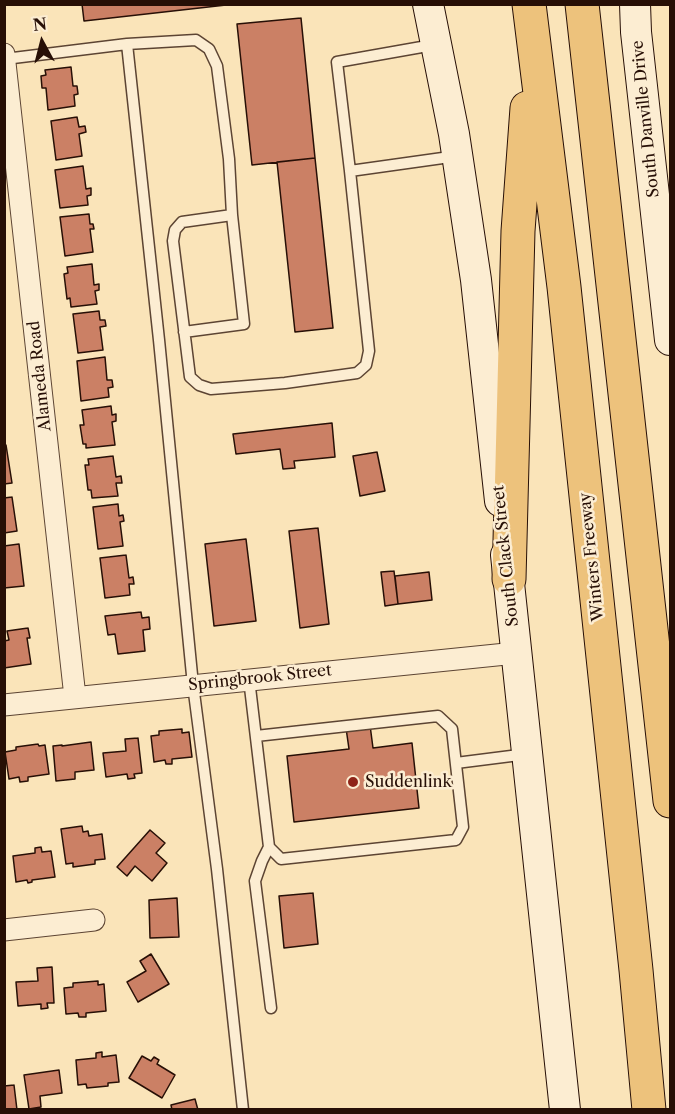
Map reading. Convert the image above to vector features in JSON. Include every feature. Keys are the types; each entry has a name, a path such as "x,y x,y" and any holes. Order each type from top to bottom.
{"highway":[{"path":"508,579 518,231 528,101 523,4"},
{"name":"Winters Freeway","path":"529,4 564,287 649,1110"},
{"path":"582,4 670,801"}],"main road":[{"name":"South Clack Street","path":"428,4 457,156 476,280 566,1110"},
{"name":"South Danville Drive","path":"635,4 636,32 670,340"}],"street":[{"name":"Alameda Road","path":"4,54 75,697"},
{"name":"Springbrook Street","path":"4,705 516,653"},
{"path":"4,930 94,920"}],"lane":[{"path":"5,59 127,44 196,40 209,49 217,66 229,159 232,215 244,324 184,332"},
{"path":"127,44 193,685 243,1110"},
{"path":"232,215 182,222 175,230 173,240 190,377 199,386 212,389 285,383 357,373 366,365 369,351 337,62 436,45"},
{"path":"350,171 457,156"},
{"path":"249,679 269,847 255,881 272,1008"},
{"path":"256,736 438,716 452,729 456,763 463,827 456,840 281,859 269,847"},
{"path":"456,763 527,754"}],"building":[{"path":"82,4 235,4 84,21"},
{"path":"301,18 315,158 252,165 237,24"},
{"path":"71,67 73,86 77,86 78,94 74,95 75,106 48,110 46,88 42,88 41,76 46,75 45,70"},
{"path":"77,117 79,127 85,126 86,132 79,134 82,156 56,160 51,121"},
{"path":"315,158 333,328 295,332 277,162"},
{"path":"83,166 86,189 91,188 91,195 87,196 88,205 60,208 55,170"},
{"path":"89,214 90,224 93,224 94,229 90,229 93,252 65,256 60,217"},
{"path":"92,264 94,285 99,284 99,290 95,291 97,304 71,307 70,298 67,299 64,274 68,273 67,267"},
{"path":"99,311 100,320 105,320 106,326 100,327 103,350 78,353 73,314"},
{"path":"105,357 107,380 112,380 113,387 108,388 109,397 81,401 77,361"},
{"path":"111,406 112,415 116,414 116,421 112,422 115,445 86,448 86,444 83,444 80,425 84,425 82,410"},
{"path":"332,423 335,457 294,461 295,468 283,469 280,449 236,454 233,434"},
{"path":"4,445 6,445 12,483 4,484"},
{"path":"377,452 385,491 360,496 353,456"},
{"path":"113,456 116,477 121,476 122,483 116,483 118,496 92,498 91,490 88,490 85,465 89,465 88,459"},
{"path":"12,497 17,531 4,533 4,498"},
{"path":"118,504 119,516 123,515 124,521 120,522 123,546 98,549 93,507"},
{"path":"318,528 329,624 300,628 289,531"},
{"path":"246,539 256,621 214,626 205,544"},
{"path":"19,544 24,586 4,588 4,546"},
{"path":"126,555 129,578 133,577 134,584 129,584 130,595 105,598 100,558"},
{"path":"394,571 398,604 385,606 381,572"},
{"path":"429,572 432,600 398,604 395,576"},
{"path":"141,612 142,618 149,617 150,629 143,630 145,651 118,654 115,634 108,635 105,616"},
{"path":"28,628 30,638 27,638 31,664 4,668 4,641 9,640 7,631"},
{"name":"Suddenlink","path":"370,725 373,748 412,743 419,808 294,822 287,756 349,749 346,728"},
{"path":"182,729 182,733 189,732 192,757 172,759 172,764 166,764 165,760 154,762 151,736 159,735 159,731"},
{"path":"138,738 142,773 134,774 135,778 128,779 127,774 106,777 103,753 126,751 125,739"},
{"path":"91,742 94,770 75,772 75,779 56,781 53,746"},
{"path":"38,744 39,746 45,745 49,774 28,777 28,781 20,782 19,777 9,779 5,752 16,750 16,747"},
{"path":"82,826 83,832 88,831 89,836 102,834 105,859 95,860 95,864 73,867 73,863 66,864 61,829"},
{"path":"150,830 165,843 156,853 167,863 152,881 135,866 127,876 117,867"},
{"path":"41,847 42,852 51,851 55,877 32,880 28,883 27,880 16,882 13,856 35,853 35,848"},
{"path":"313,893 318,944 284,948 279,896"},
{"path":"177,898 179,937 150,938 149,900"},
{"path":"151,954 169,984 138,1002 127,982 146,971 140,961"},
{"path":"52,967 54,1003 47,1003 48,1008 41,1009 41,1004 18,1006 16,982 38,981 37,968"},
{"path":"98,981 98,985 104,984 106,1011 86,1013 86,1017 79,1017 78,1013 66,1014 64,988 73,987 73,983"},
{"path":"102,1052 102,1057 116,1055 119,1082 108,1083 108,1086 87,1088 86,1084 78,1085 76,1060 96,1058 96,1053"},
{"path":"142,1056 151,1061 154,1057 159,1060 157,1064 175,1075 162,1098 129,1078"},
{"path":"59,1070 62,1093 40,1096 41,1107 29,1109 24,1075"},
{"path":"14,1085 17,1110 4,1110 4,1086"},
{"path":"195,1099 198,1110 172,1110 171,1105"}],"place":[{"name":"Suddenlink","path":"353,782"}]}
